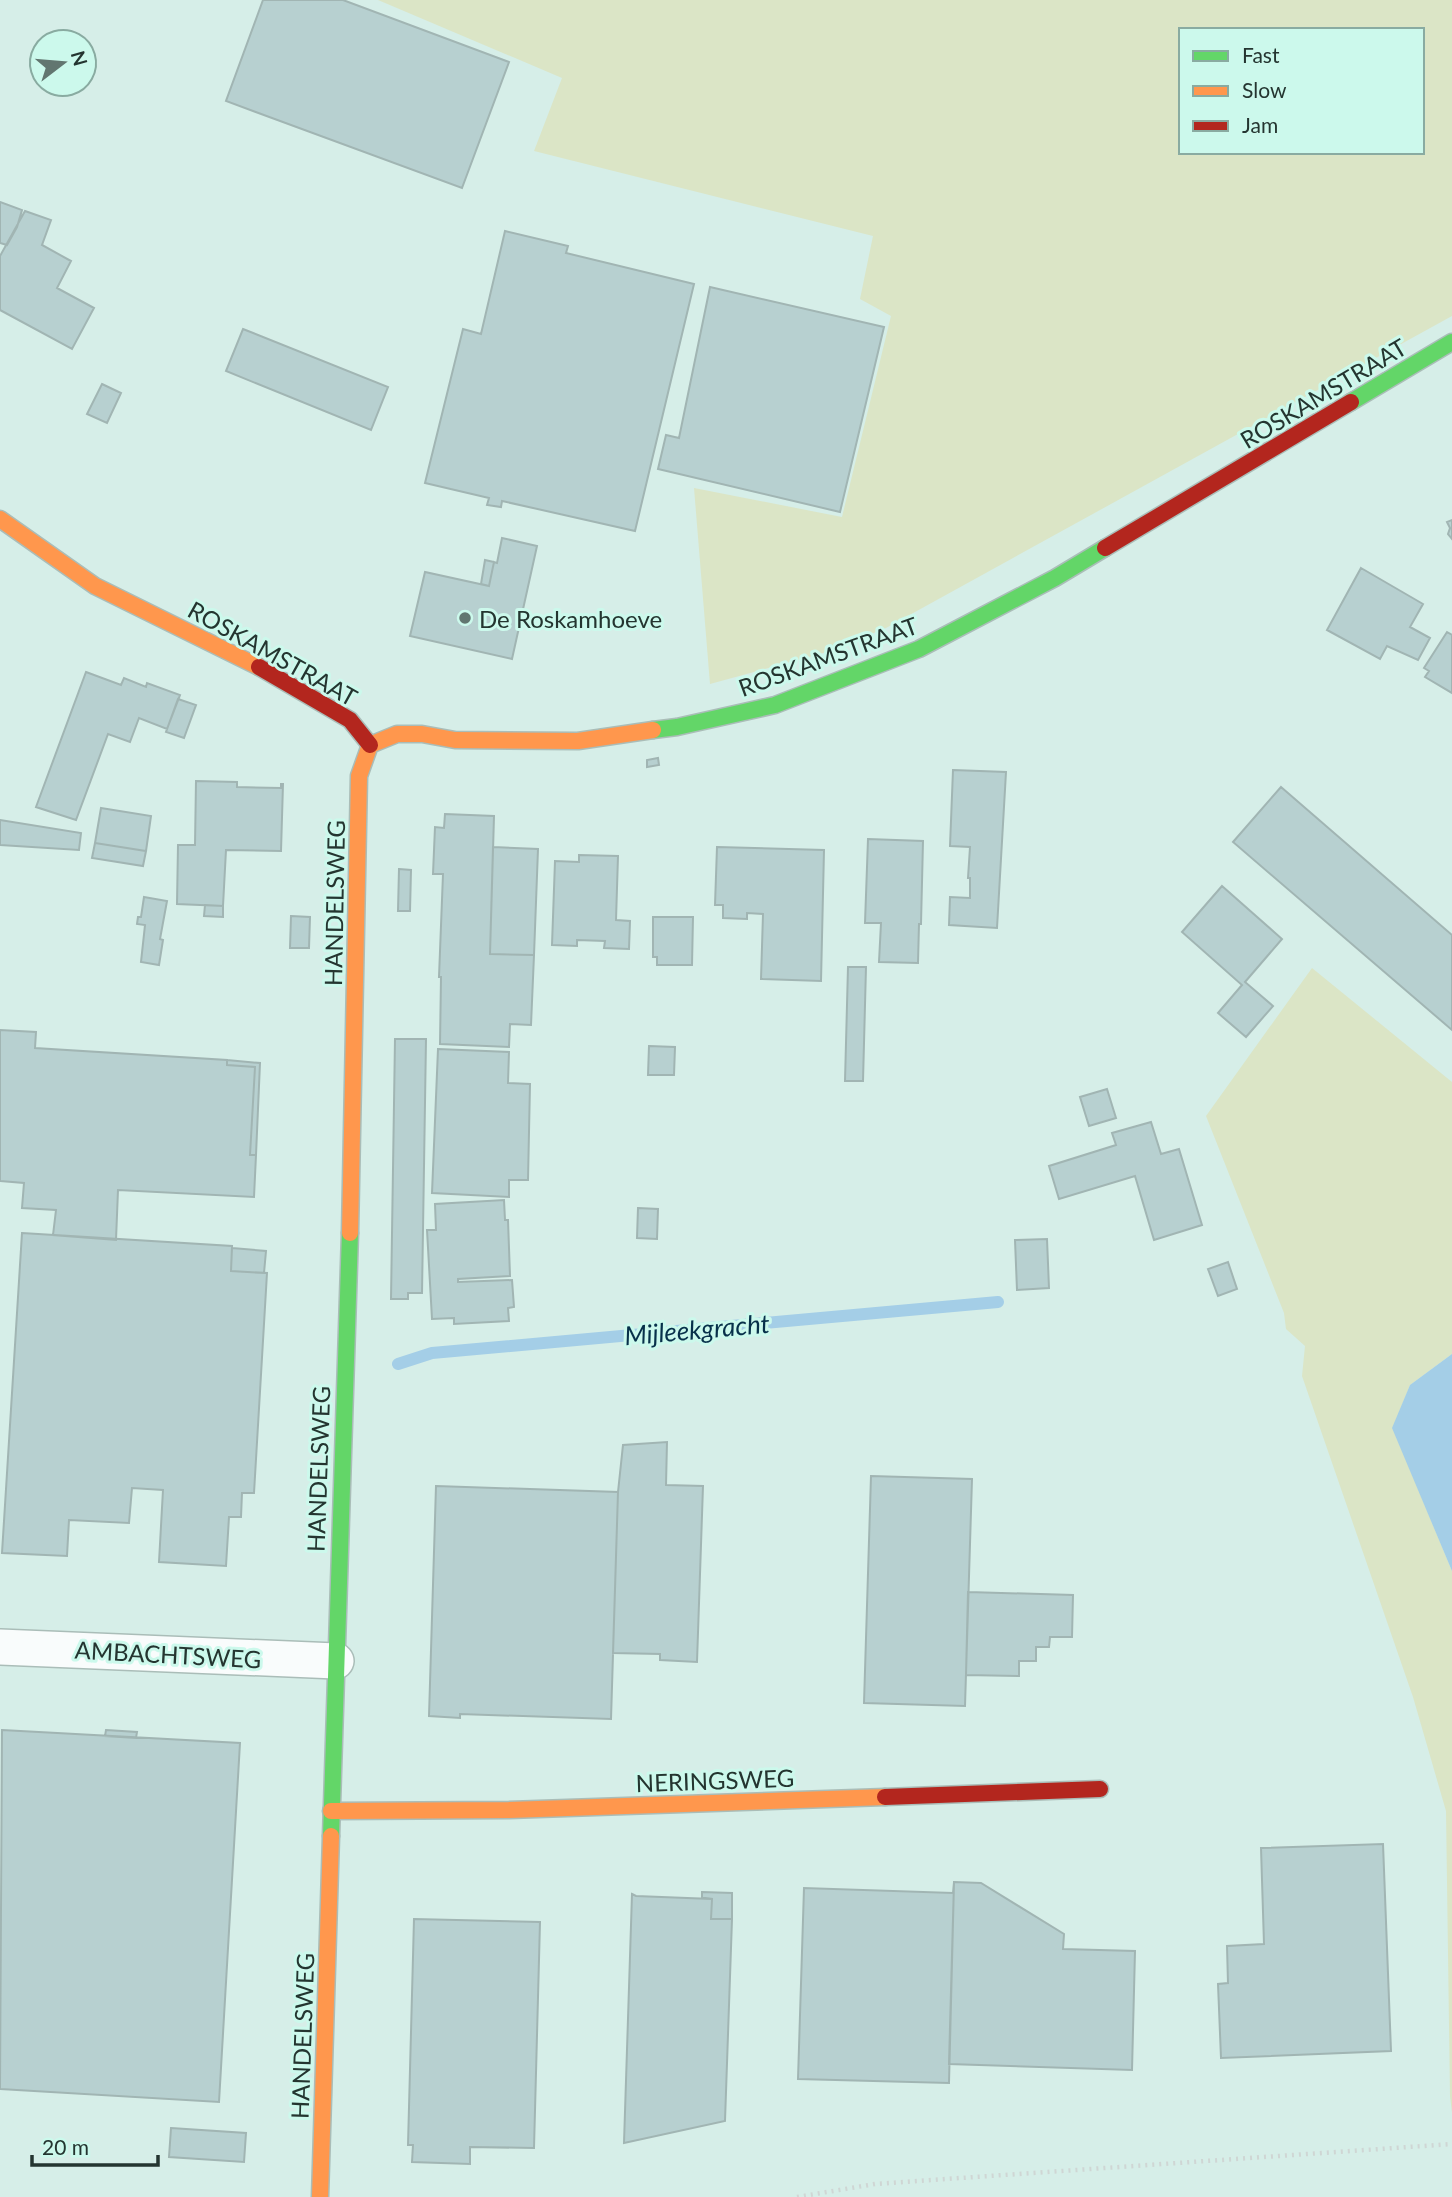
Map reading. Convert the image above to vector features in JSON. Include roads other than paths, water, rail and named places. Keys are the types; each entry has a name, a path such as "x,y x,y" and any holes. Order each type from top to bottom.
{"street":[{"name":"ROSKAMSTRAAT","path":"0,519 95,586 274,675 351,720 370,745 397,734 422,734 455,740 578,741 677,727 775,705 919,649 1055,578 1452,342"},
{"name":"HANDELSWEG","path":"320,2197 350,1206 359,776 370,745"},
{"name":"AMBACHTSWEG","path":"0,1647 336,1661"},
{"name":"NERINGSWEG","path":"331,1811 509,1810 1100,1789"}],"water":[{"path":"1452,1354 1452,1571 1392,1428 1410,1385"}],"waterway":[{"name":"Mijleekgracht","path":"398,1364 432,1353 998,1302"}],"place":[{"name":"De Roskamhoeve","path":"465,618"}]}
